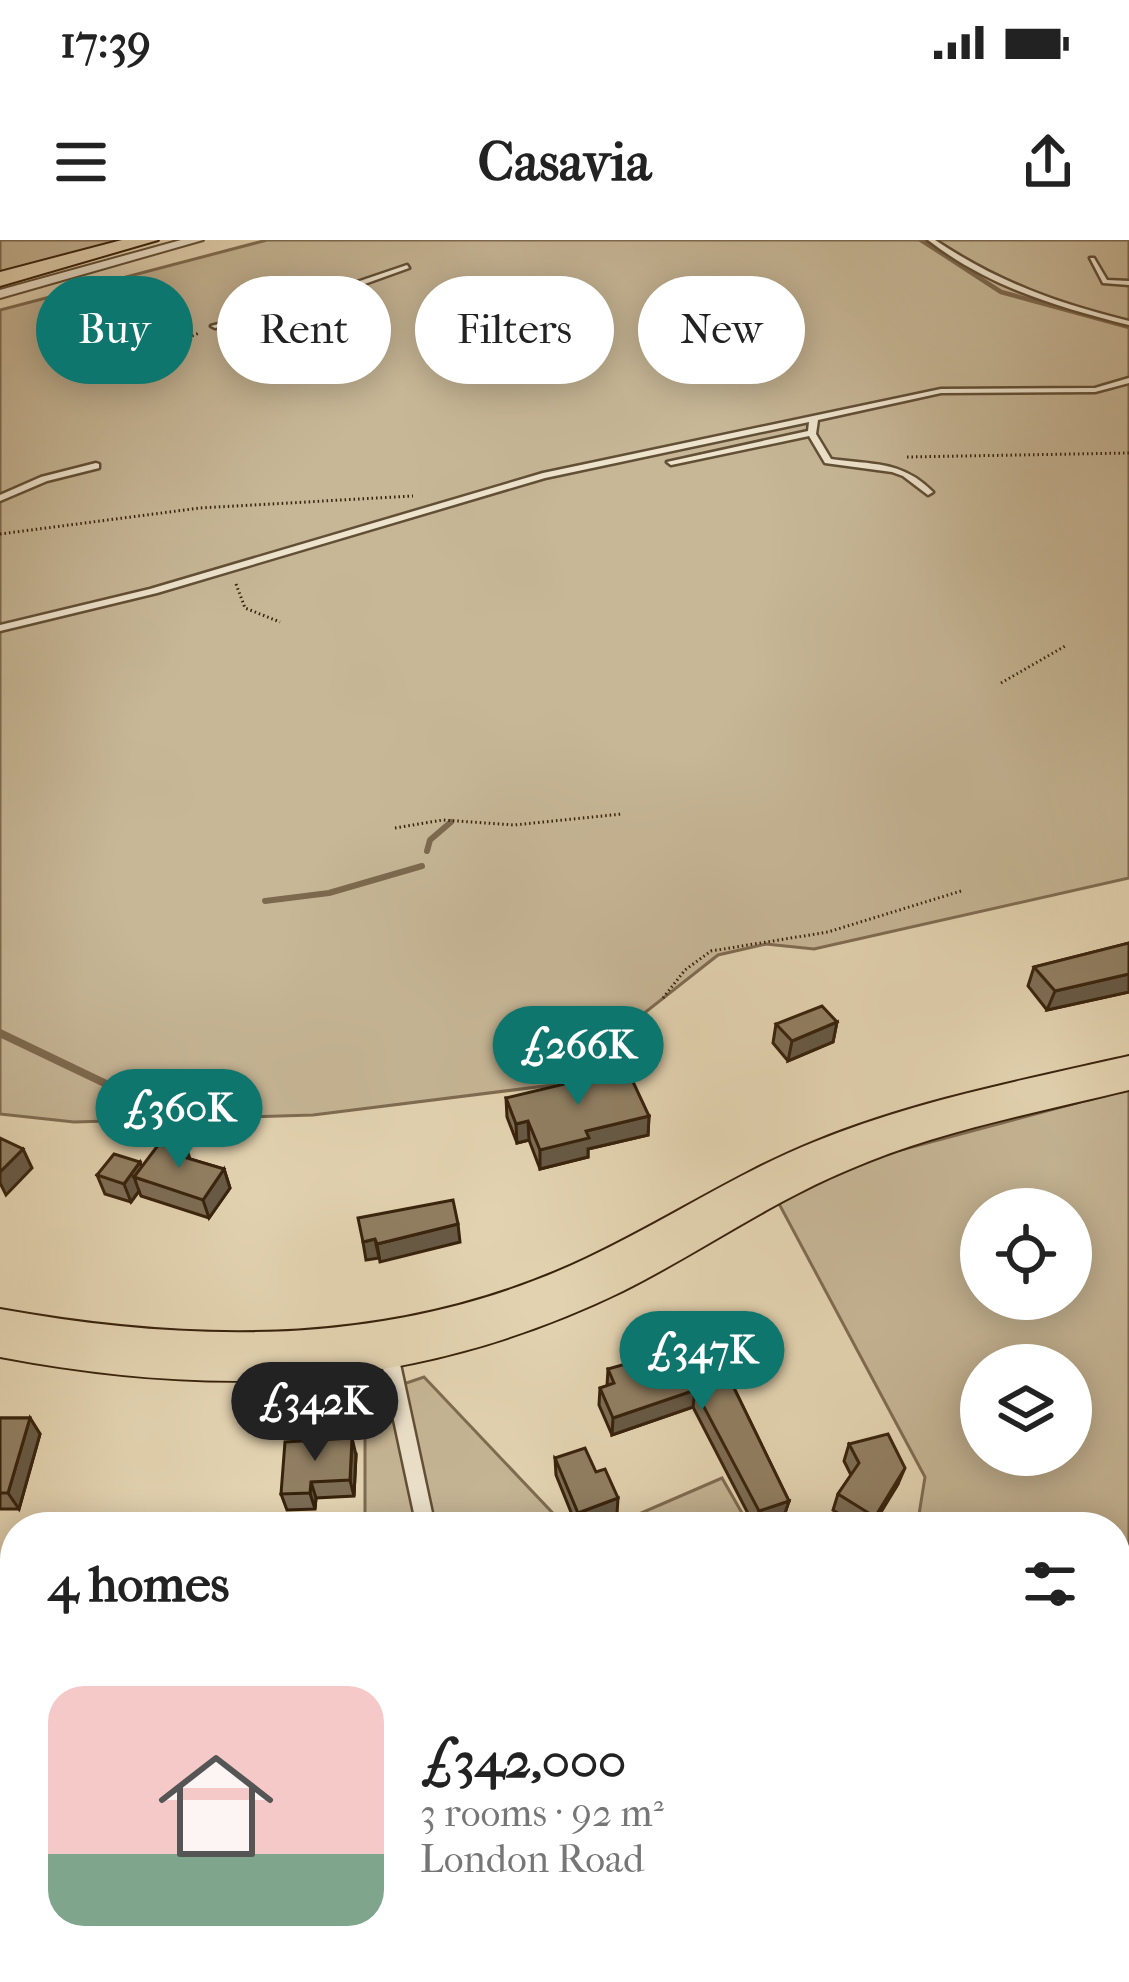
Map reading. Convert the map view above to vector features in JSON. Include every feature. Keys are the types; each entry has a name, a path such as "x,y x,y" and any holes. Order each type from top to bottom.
{"main road":[{"path":"0,279 147,240"},
{"path":"0,1333 196,1362 319,1360 388,1350 550,1301 863,1143 1129,1072"}],"street":[{"path":"0,294 196,240"}],"lane":[{"path":"931,240 987,280 1038,300 1129,323"},
{"path":"1091,260 1105,282 1129,283"},
{"path":"215,326 292,307 407,267"},
{"path":"0,628 231,568 543,476 941,391 1095,390 1129,380"},
{"path":"814,418 812,433 831,466 889,466 915,477 928,492"},
{"path":"671,462 812,433"},
{"path":"0,498 44,479 96,466"},
{"path":"388,1350 423,1512"}],"path":[{"path":"193,335 215,326"},
{"path":"231,568 245,608 280,622"},
{"path":"1001,682 1067,645"},
{"path":"394,828 443,820 514,825 622,814"},
{"path":"663,998 685,970 711,951 829,932 961,891"}],"shaded area":[{"path":"0,240 122,240 0,275"},
{"path":"267,240 1129,240 1129,878 814,949 766,944 718,955 553,1085 313,1115 74,1122 0,1114 0,310 36,301 36,384 193,384 193,276 130,276"},
{"path":"1129,1089 1129,1512 919,1512 925,1477 777,1200 856,1162"},
{"path":"424,1377 552,1512 365,1512 365,1397"},
{"path":"722,1478 741,1512 644,1512"}],"building":[{"path":"1129,943 1129,974 1055,991 1034,967"},
{"path":"822,1006 837,1022 792,1041 776,1024"},
{"path":"627,1069 649,1116 586,1131 589,1138 540,1150 528,1121 516,1124 506,1098"},
{"path":"0,1138 23,1149 0,1172"},
{"path":"162,1140 186,1147 180,1156 224,1169 203,1200 134,1177"},
{"path":"114,1154 140,1162 124,1184 97,1175"},
{"path":"453,1200 458,1224 377,1244 375,1239 363,1242 358,1218"},
{"path":"714,1347 789,1501 759,1511 695,1390 613,1418 600,1388 614,1383 608,1369 629,1363 634,1373"},
{"path":"0,1418 30,1418 8,1493 0,1493"},
{"path":"888,1434 905,1468 878,1512 867,1512 838,1494 859,1463 849,1444"},
{"path":"352,1438 350,1480 311,1482 310,1493 281,1494 285,1442"},
{"path":"585,1448 596,1472 605,1469 618,1498 578,1512 555,1458"}],"waterway":[{"path":"921,240 1001,292 1129,327"},
{"path":"427,851 430,840 451,822"},
{"path":"265,901 329,893 422,866"},
{"path":"0,1033 144,1102 220,1086"}]}
